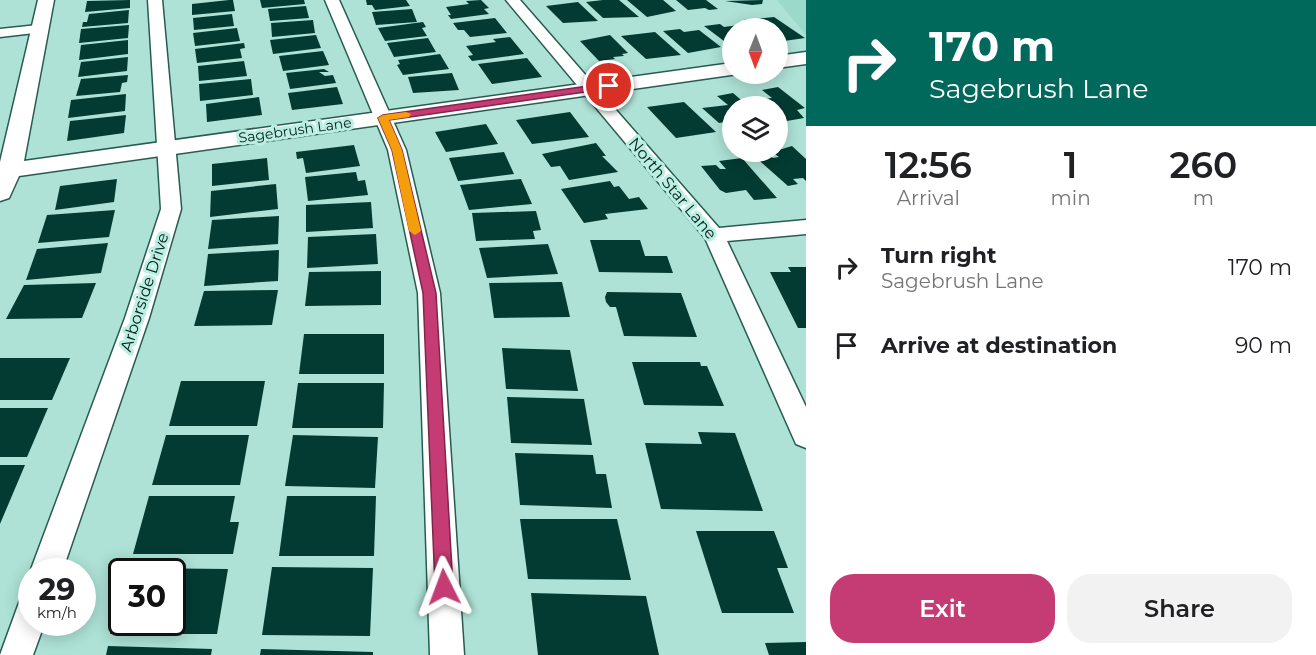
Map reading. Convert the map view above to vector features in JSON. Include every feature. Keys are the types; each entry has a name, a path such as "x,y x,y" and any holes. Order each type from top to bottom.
{"street":[{"path":"0,194 46,0"},
{"name":"Arborside Drive","path":"51,558 137,318 171,209 155,0"},
{"path":"332,0 397,150 429,293 447,655"},
{"name":"North Star Lane","path":"513,0 714,235 806,436"},
{"path":"0,33 38,29"},
{"path":"788,60 806,58"},
{"name":"Sagebrush Lane","path":"5,170 722,70"},
{"path":"714,235 806,227"},
{"path":"16,655 23,636"}],"shaded area":[{"path":"777,0 806,0 806,35"}],"building":[{"path":"130,0 130,8 85,12 87,1"},
{"path":"233,0 235,11 192,15 192,4"},
{"path":"260,0 304,0 305,4 262,8"},
{"path":"366,0 406,0 410,6 375,10 372,5 367,5"},
{"path":"481,0 489,8 484,9 489,14 451,19 448,15 451,15 446,7 469,4 466,1"},
{"path":"619,0 639,17 603,18 586,2"},
{"path":"627,0 663,0 676,11 647,17"},
{"path":"676,0 706,0 718,9 688,10"},
{"path":"763,0 762,4 752,5 725,1"},
{"path":"578,2 598,21 563,23 546,6"},
{"path":"306,6 309,18 270,21 268,9"},
{"path":"412,9 417,22 376,25 372,12"},
{"path":"129,10 128,23 82,27 83,22 87,22 89,14"},
{"path":"232,14 234,26 194,30 193,18"},
{"path":"495,18 507,33 470,37 464,30 458,30 453,23"},
{"path":"313,20 315,33 272,37 271,23"},
{"path":"423,22 426,27 422,28 427,36 385,41 378,28"},
{"path":"129,25 128,38 79,43 81,29"},
{"path":"704,26 722,26 722,40"},
{"path":"788,26 805,38 788,40"},
{"path":"237,28 240,41 195,46 193,33"},
{"path":"680,29 684,32 699,30 721,47 688,53 663,31"},
{"path":"655,32 681,55 646,59 621,36"},
{"path":"316,35 321,48 273,54 270,40"},
{"path":"610,35 628,53 622,54 624,56 613,57 615,59 599,61 580,41"},
{"path":"510,37 524,54 472,61 468,56 473,55 466,46 496,42 493,39"},
{"path":"428,38 436,52 394,57 387,43"},
{"path":"128,40 128,54 79,60 81,45"},
{"path":"244,43 245,48 240,49 242,58 197,63 195,49"},
{"path":"323,51 329,65 283,71 279,56"},
{"path":"440,54 449,69 403,75 397,65 400,64 398,60"},
{"path":"128,57 127,71 78,77 81,62"},
{"path":"527,58 542,77 492,84 478,64"},
{"path":"244,61 247,76 199,81 198,66"},
{"path":"324,69 329,72 319,72 325,76 333,75 336,83 290,89 286,73"},
{"path":"452,73 459,90 413,93 408,77"},
{"path":"128,75 127,82 122,83 120,92 76,96 81,79"},
{"path":"251,79 253,95 200,101 199,84"},
{"path":"337,87 343,104 292,110 288,93"},
{"path":"778,87 805,108 797,110 804,118 788,121 788,96 770,96 762,90"},
{"path":"733,93 736,96 722,96 722,100 717,96"},
{"path":"126,94 125,111 68,118 71,100"},
{"path":"259,97 262,115 207,122 206,104"},
{"path":"684,102 716,132 676,138 647,107"},
{"path":"722,106 722,122 719,123 702,108"},
{"path":"570,112 589,137 532,144 516,120"},
{"path":"126,115 124,133 67,141 70,121"},
{"path":"486,124 498,144 446,152 435,132"},
{"path":"596,143 606,156 602,156 618,172 569,180 560,166 551,167 542,154"},
{"path":"354,145 360,166 306,173 303,158 297,159 296,152"},
{"path":"792,146 806,159 806,181 803,178 793,179 798,184 788,186 761,162 788,162 788,147"},
{"path":"504,152 514,174 458,181 449,158"},
{"path":"267,158 269,180 212,186 212,164"},
{"path":"719,161 746,162 777,198 754,200 746,190 726,193 720,190 701,166 716,165 720,169 726,169"},
{"path":"356,172 358,181 365,180 368,195 308,201 305,177"},
{"path":"117,179 114,202 55,210 60,186"},
{"path":"521,179 532,204 469,210 460,185"},
{"path":"610,181 614,187 619,186 629,199 639,197 648,209 605,214 608,219 584,223 561,189"},
{"path":"276,184 278,209 210,217 211,191"},
{"path":"371,202 373,228 306,232 306,205"},
{"path":"115,210 109,237 38,243 47,215"},
{"path":"536,211 541,230 533,231 535,239 476,241 472,213"},
{"path":"279,216 278,244 208,249 212,220"},
{"path":"376,234 378,264 307,268 308,237"},
{"path":"590,240 640,240 645,256 667,256 673,273 599,272"},
{"path":"108,243 101,273 26,280 37,249"},
{"path":"548,244 558,274 487,278 479,248"},
{"path":"279,250 278,281 204,286 208,254"},
{"path":"788,267 806,267 806,328 798,328 770,272 791,272"},
{"path":"381,271 381,305 305,306 309,272"},
{"path":"562,282 570,317 494,318 489,283"},
{"path":"96,283 82,318 6,319 24,285"},
{"path":"278,290 272,325 194,326 204,291"},
{"path":"607,292 681,293 697,337 624,336 616,307 610,307 606,302"},
{"path":"304,334 384,334 384,374 299,374"},
{"path":"502,348 570,350 578,391 506,389"},
{"path":"0,358 70,358 52,400 0,400"},
{"path":"632,362 700,362 701,366 707,366 724,406 644,405"},
{"path":"181,381 265,381 257,426 169,426"},
{"path":"298,383 384,383 383,428 292,428"},
{"path":"507,397 584,399 592,445 511,443"},
{"path":"0,408 48,408 27,457 0,457"},
{"path":"698,432 735,433 763,511 661,509 645,443 702,444"},
{"path":"166,435 249,435 240,485 152,485"},
{"path":"293,435 378,437 375,488 285,486"},
{"path":"515,453 593,455 596,474 606,474 612,508 520,505"},
{"path":"0,465 25,465 0,524"},
{"path":"149,496 235,496 230,522 239,522 233,554 133,554"},
{"path":"287,496 376,496 374,556 279,556"},
{"path":"520,519 617,519 631,580 528,579"},
{"path":"696,531 774,531 788,568 777,568 794,613 722,613"},
{"path":"272,567 373,568 370,636 262,635"},
{"path":"186,569 228,569 217,634 186,634"},
{"path":"531,593 646,596 659,655 538,655"},
{"path":"806,642 806,655 769,655 765,643"},
{"path":"108,646 212,649 211,655 106,655"},
{"path":"261,649 373,652 373,655 260,655"}],"slow traffic":[{"path":"406,114 383,118 397,150 415,231"}],"route":[{"path":"444,587 429,293 397,150 383,118 609,86"}]}
